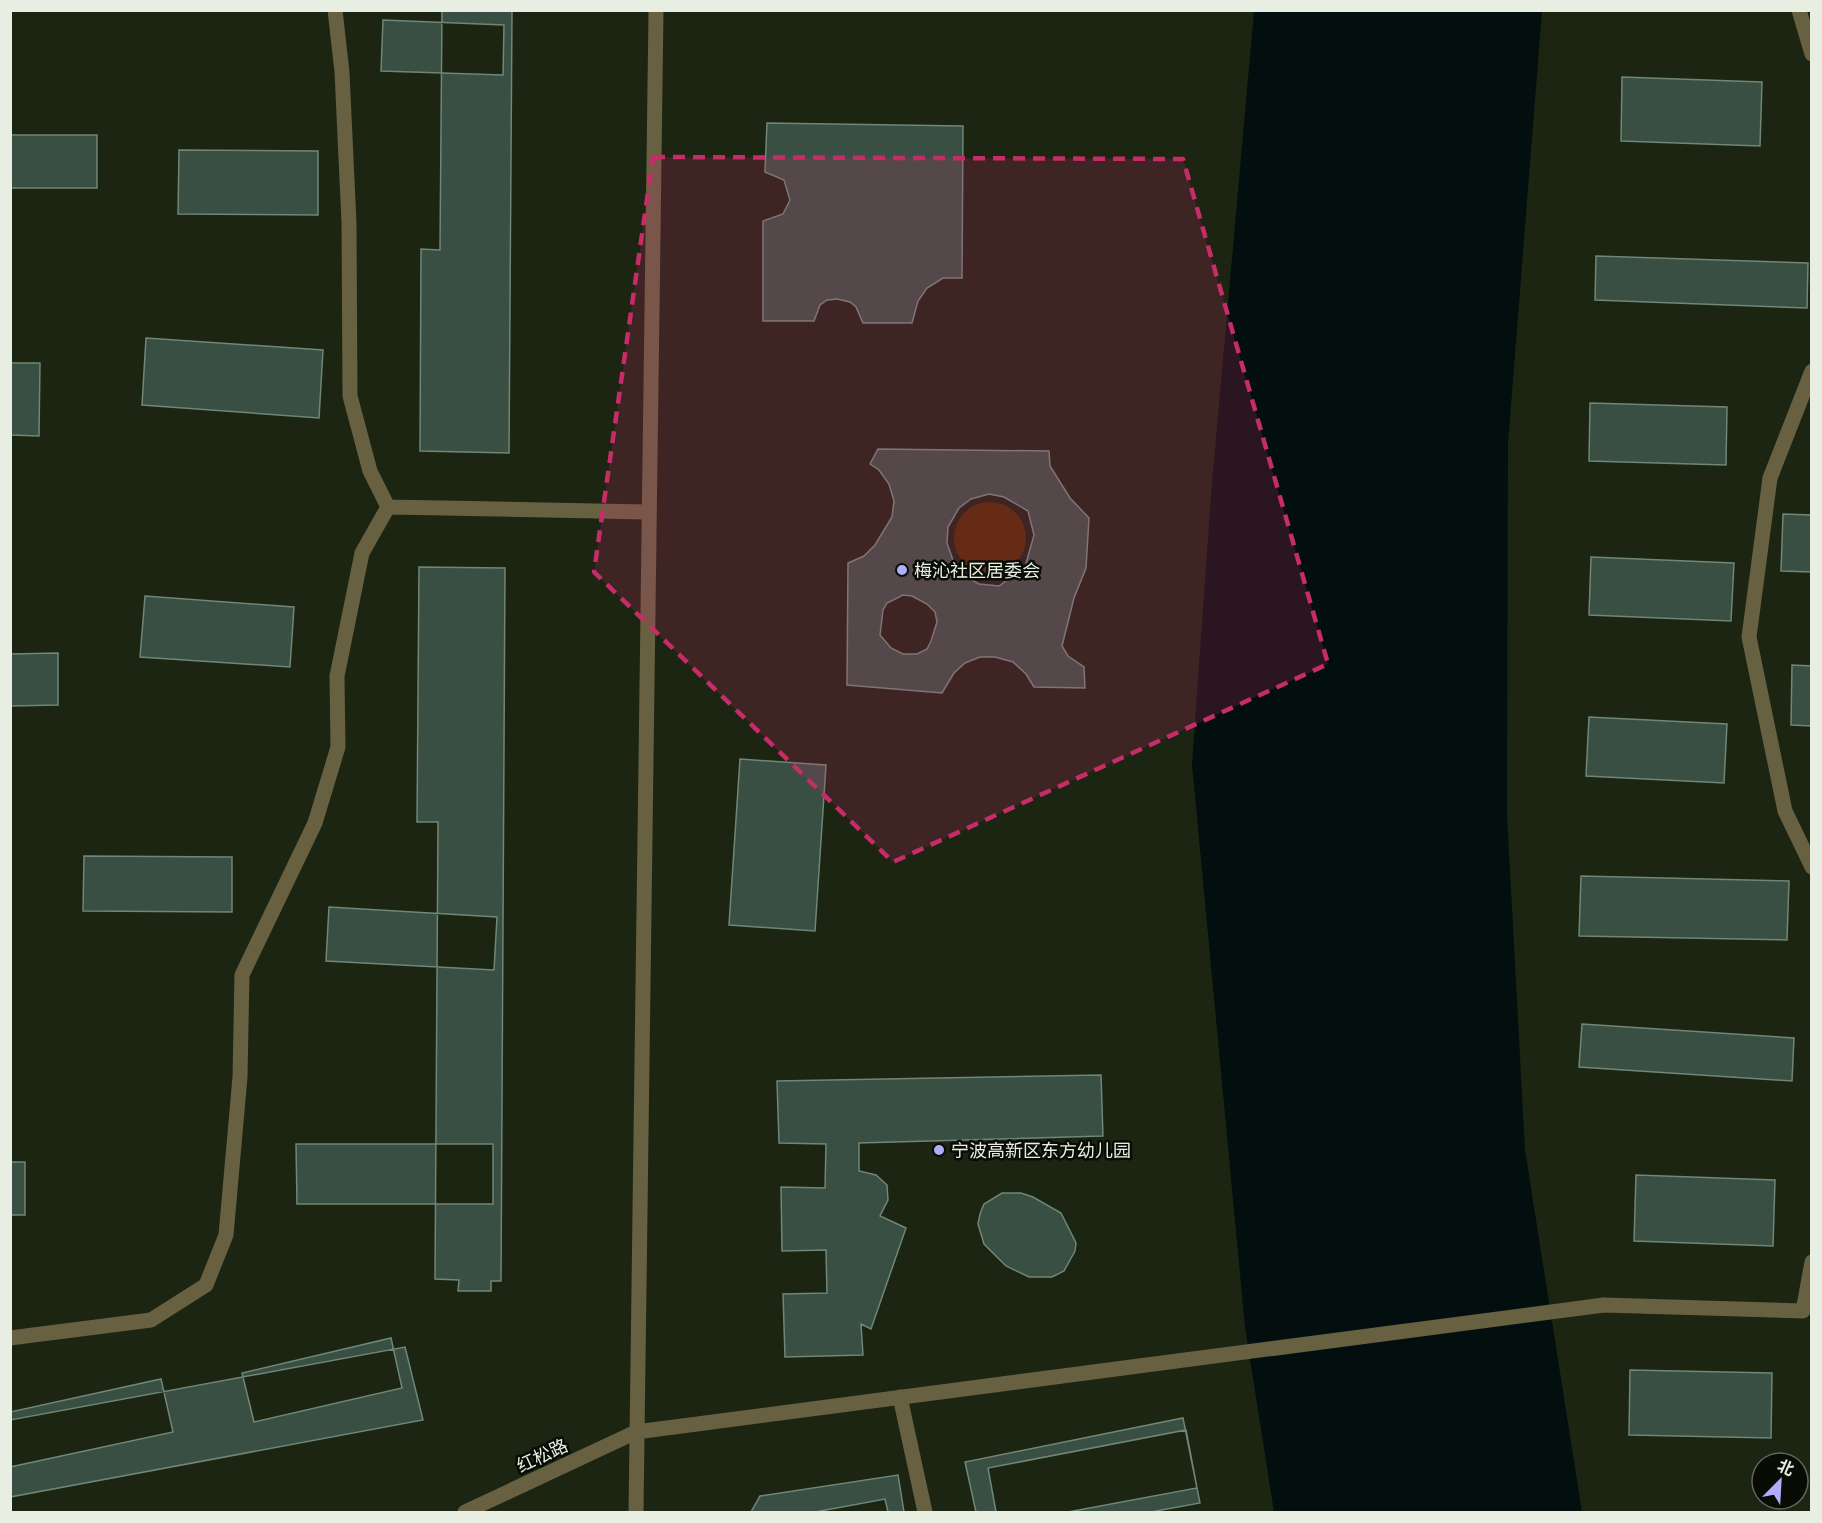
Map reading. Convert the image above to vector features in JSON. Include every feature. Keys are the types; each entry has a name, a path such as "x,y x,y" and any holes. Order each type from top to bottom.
{"street":[{"path":"335,10 342,72 349,223 350,396 370,471 388,507"},
{"path":"636,1512 656,10"},
{"path":"1799,10 1812,54"},
{"path":"1812,371 1770,478 1749,637 1785,811 1812,867"},
{"path":"388,507 648,512"},
{"path":"10,1338 151,1320 206,1285 226,1235 240,1077 242,975 315,823 338,747 337,676 362,553 388,507"},
{"name":"红松路","path":"465,1512 636,1432 1604,1305 1803,1311 1812,1262"},
{"path":"900,1397 925,1512"}],"highlighted area":[{"path":"653,157 1183,159 1328,664 893,862 594,572"}],"shaded area":[{"path":"1254,11 1542,11 1508,443 1507,815 1525,1150 1582,1512 1274,1512 1245,1327 1192,764 1212,483"},
{"path":"990,502 1004,505 1016,512 1023,524 1026,538 1023,552 1016,564 1004,571 990,574 976,571 964,564 957,552 954,538 957,524 964,512 976,505"}],"building":[{"path":"442,10 512,10 509,453 420,451 421,249 440,250"},
{"path":"383,20 504,25 503,75 381,71"},
{"path":"1622,77 1762,82 1760,146 1621,141"},
{"path":"767,123 963,126 962,278 943,278 927,288 918,301 912,323 863,323 856,307 850,302 837,299 827,300 820,305 814,321 763,321 763,221 783,214 790,200 784,180 765,172"},
{"path":"10,135 97,135 97,188 10,188"},
{"path":"179,150 318,151 318,215 178,214"},
{"path":"1596,256 1808,263 1807,308 1595,300"},
{"path":"146,338 323,350 319,418 142,405"},
{"path":"10,363 40,363 39,436 10,435"},
{"path":"1590,403 1727,407 1726,465 1589,461"},
{"name":"梅沁社区居委会","path":"878,449 1049,451 1050,466 1070,498 1089,518 1086,568 1074,598 1062,646 1068,656 1084,667 1085,688 1034,687 1026,674 1013,662 995,657 980,657 965,663 954,673 942,693 847,685 848,563 864,556 875,545 892,517 894,501 889,484 879,470 870,464","holes":["989,494 1004,497 1028,511 1034,535 1025,567 999,586 979,584 957,572 947,543 948,527 959,508 971,499","903,595 912,596 927,604 935,612 937,622 931,641 927,649 917,654 903,654 891,648 880,635 883,610 887,603"]},
{"path":"1783,514 1812,515 1812,572 1781,571"},
{"path":"1591,557 1734,563 1731,621 1589,615"},
{"path":"419,567 505,568 501,1281 491,1281 491,1291 458,1291 459,1280 435,1279 438,822 417,822"},
{"path":"145,596 294,607 290,667 140,657"},
{"path":"58,653 58,705 10,706 10,654"},
{"path":"1792,665 1812,666 1812,726 1791,725"},
{"path":"1589,717 1727,724 1724,783 1586,776"},
{"path":"740,759 826,765 815,931 729,925"},
{"path":"84,856 232,857 232,912 83,911"},
{"path":"1581,876 1789,881 1787,940 1579,936"},
{"path":"329,907 497,917 494,970 326,961"},
{"path":"1582,1024 1794,1038 1792,1081 1579,1067"},
{"path":"1101,1075 1103,1136 859,1143 859,1171 876,1175 887,1185 888,1200 880,1216 906,1228 871,1329 861,1324 863,1355 785,1357 783,1294 827,1293 826,1250 782,1251 781,1187 825,1188 826,1144 779,1143 777,1081"},
{"path":"296,1144 493,1144 493,1204 297,1204"},
{"path":"10,1162 25,1162 25,1215 10,1215"},
{"path":"1636,1175 1775,1180 1773,1246 1634,1241"},
{"path":"1002,1193 1021,1193 1033,1197 1061,1213 1076,1243 1075,1251 1064,1271 1052,1277 1029,1277 1006,1266 984,1244 978,1224 980,1214 984,1204"},
{"path":"391,1338 402,1388 254,1422 242,1373"},
{"path":"405,1347 423,1420 10,1497 10,1420"},
{"path":"1630,1370 1772,1373 1771,1438 1629,1435"},
{"path":"161,1379 173,1432 10,1467 10,1412"},
{"path":"1183,1418 1200,1503 1151,1512 976,1512 965,1462"},
{"path":"1186,1430 1197,1488 1068,1512 996,1512 988,1468"},
{"path":"898,1475 904,1512 751,1512 760,1496"},
{"path":"885,1499 888,1512 815,1512"}],"place":[{"name":"梅沁社区居委会","path":"902,570"},
{"name":"宁波高新区东方幼儿园","path":"939,1150"}]}
